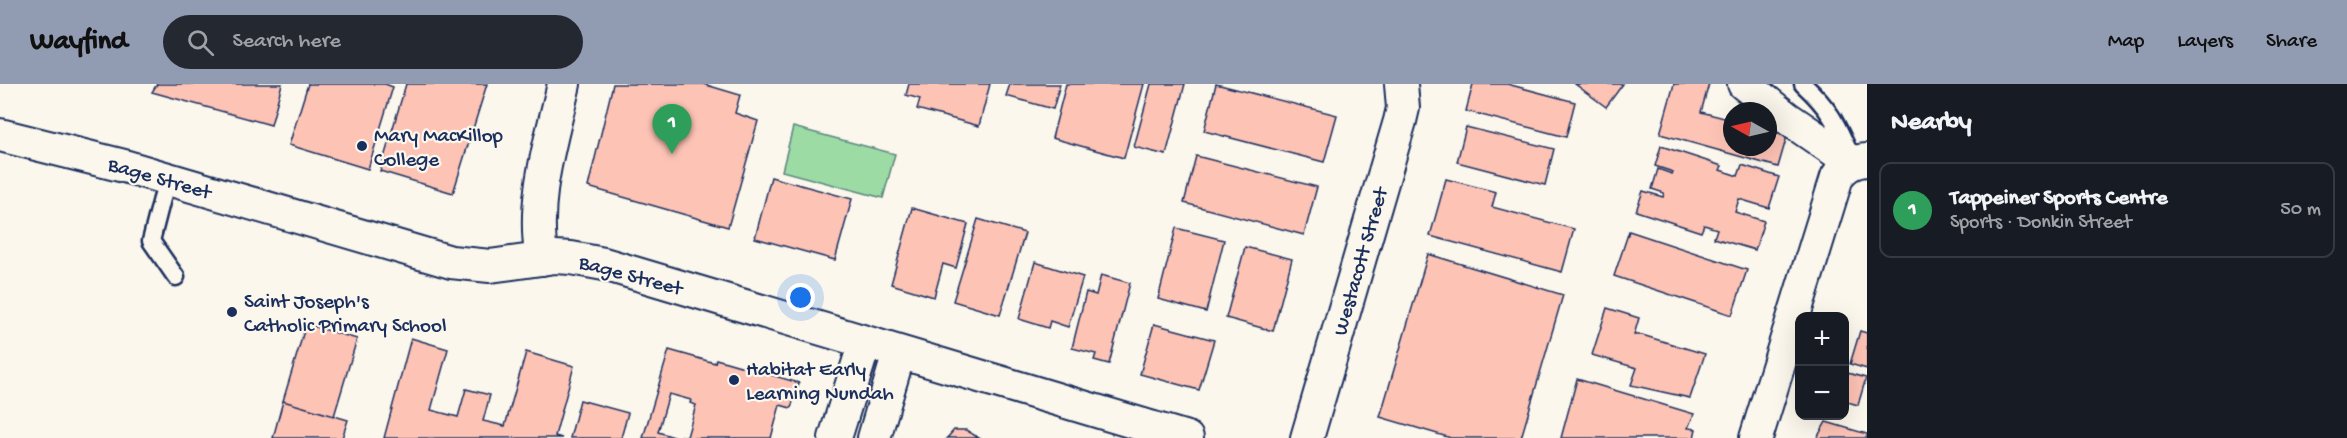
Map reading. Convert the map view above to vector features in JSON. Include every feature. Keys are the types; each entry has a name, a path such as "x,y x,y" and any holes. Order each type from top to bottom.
{"street":[{"path":"542,259 538,237 538,212 564,84"},
{"name":"Westacott Street","path":"1307,438 1402,114 1401,84"},
{"path":"1744,84 1787,118 1860,162"},
{"name":"Bage Street","path":"0,135 124,166 451,262 490,266 542,259 571,258 604,264 1187,438"},
{"path":"1756,438 1827,204 1841,171 1860,162"},
{"path":"835,438 865,342"},
{"path":"874,438 899,353"}],"lane":[{"path":"1803,84 1831,114 1860,162"},
{"path":"167,179 151,241 176,277"}],"green space":[{"path":"793,127 895,154 883,198 782,171"}],"building":[{"path":"157,84 282,84 271,125 152,92"},
{"path":"308,84 385,84 393,87 368,169 289,145"},
{"path":"406,84 487,84 453,193 380,171"},
{"path":"613,84 703,84 740,95 735,113 758,121 728,227 588,187"},
{"path":"909,84 990,84 979,126 917,109 920,99 906,95"},
{"path":"1010,84 1060,84 1053,109 1006,96"},
{"path":"1066,84 1144,84 1124,158 1052,138"},
{"path":"1151,84 1185,84 1166,155 1134,147"},
{"path":"1216,84 1337,115 1324,162 1204,131"},
{"path":"1473,84 1507,84 1575,102 1566,137 1466,111"},
{"path":"1575,84 1623,84 1606,107"},
{"path":"1674,84 1709,84 1701,112 1723,118 1723,152 1660,134"},
{"path":"1466,127 1554,149 1545,185 1457,162"},
{"path":"1777,133 1787,136 1778,167 1739,156 1777,156"},
{"path":"1661,146 1722,166 1720,170 1738,176 1742,165 1779,177 1769,208 1739,199 1735,212 1764,221 1755,250 1714,238 1717,229 1704,225 1701,232 1636,211 1643,191 1663,197 1664,193 1652,189 1658,169 1672,174 1673,172 1655,166"},
{"path":"1196,156 1317,187 1304,235 1184,203"},
{"path":"771,177 852,199 835,260 755,238"},
{"path":"1446,179 1496,192 1492,207 1574,229 1562,272 1430,236"},
{"path":"912,208 968,224 956,268 943,264 934,297 891,284"},
{"path":"978,219 1025,233 1000,315 953,301"},
{"path":"1176,228 1224,240 1206,312 1158,299"},
{"path":"1629,231 1747,270 1732,315 1614,276"},
{"path":"1245,247 1292,259 1273,331 1226,318"},
{"path":"1428,254 1563,295 1521,438 1451,438 1380,417"},
{"path":"1035,262 1083,277 1068,327 1050,321 1048,328 1019,319"},
{"path":"1101,275 1130,283 1109,364 1094,360 1096,354 1072,348 1086,292 1096,295"},
{"path":"1607,308 1639,318 1634,335 1642,335 1705,354 1690,398 1631,385 1637,368 1592,355"},
{"path":"306,324 357,339 334,416 283,401"},
{"path":"1154,324 1214,340 1199,390 1140,374"},
{"path":"1860,331 1867,333 1867,369 1850,364"},
{"path":"411,338 448,349 431,410 458,417 466,389 490,395 483,421 505,426 526,352 574,366 555,436 562,438 384,438"},
{"path":"669,350 715,363 716,359 799,383 791,408 780,405 771,438 680,438 681,436 687,437 696,405 690,403 691,400 669,394 658,432 677,438 643,438"},
{"path":"1849,373 1866,378 1858,405 1849,402"},
{"path":"1577,379 1694,414 1688,428 1696,429 1694,438 1561,438"},
{"path":"580,400 628,413 621,438 570,438"},
{"path":"283,401 348,420 342,438 273,438"},
{"path":"1826,422 1867,434 1867,438 1817,438"},
{"path":"954,430 966,430 979,438 947,438"}],"place":[{"name":"Mary MacKillop College","path":"362,146"},
{"name":"Tappeiner Sports Centre","path":"672,154"},
{"name":"Saint Joseph's Catholic Primary School","path":"232,312"},
{"name":"Habitat Early Learning Nundah","path":"734,380"}]}
